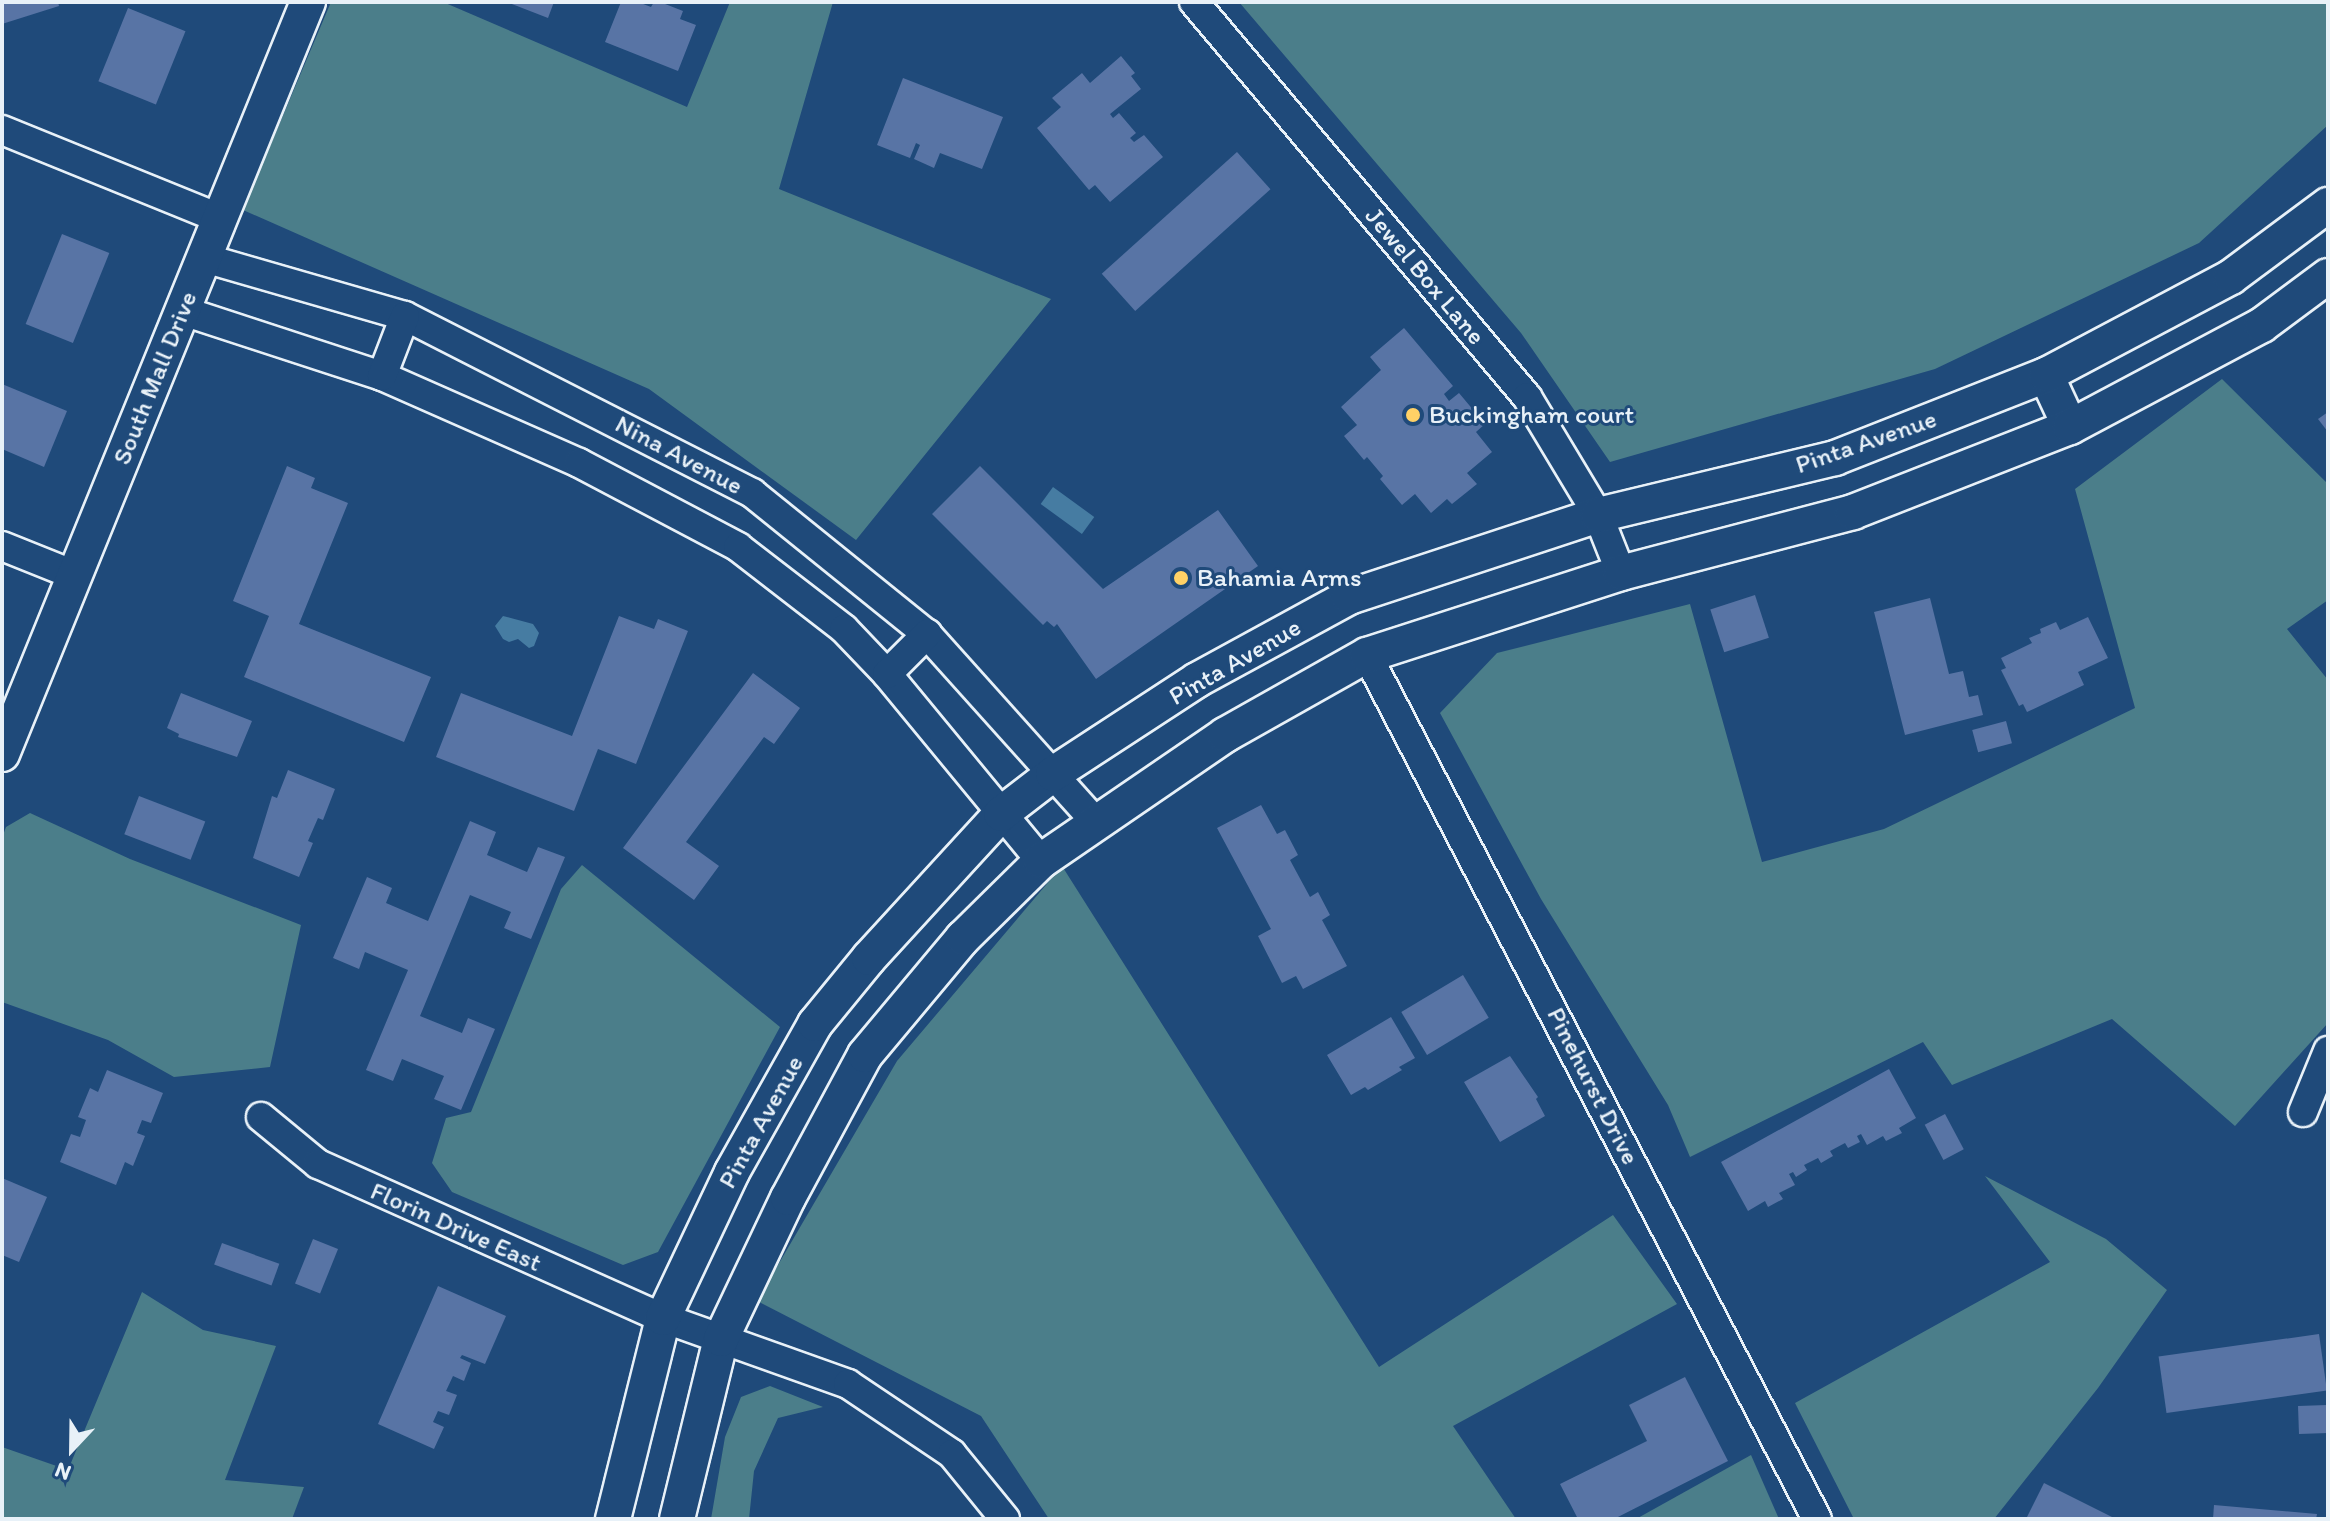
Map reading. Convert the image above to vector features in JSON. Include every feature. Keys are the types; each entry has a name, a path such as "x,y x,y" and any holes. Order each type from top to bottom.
{"street":[{"name":"South Mall Drive","path":"2,754 308,2"},
{"name":"Jewel Box Lane","path":"1194,2 1527,397 1598,515 1621,573"},
{"path":"2,130 221,219"},
{"name":"Pinta Avenue","path":"613,1519 663,1318 732,1172 815,1024 869,958 1001,814 1053,774 1197,680 1349,597 1598,515 1835,458 2046,375 2231,277 2328,205"},
{"name":"Nina Avenue","path":"204,258 405,316 752,493 927,634 1095,821"},
{"path":"677,1519 721,1339 788,1198 865,1055 963,938 1041,861 1095,821 1225,735 1367,655 1621,573 1853,512 2070,427 2262,325 2328,276"},
{"name":"Nina Avenue","path":"183,311 382,376 579,463 738,547 844,629 887,674 1041,861"},
{"path":"382,376 405,316"},
{"path":"2046,375 2070,427"},
{"path":"2,546 74,575"},
{"path":"887,674 927,634"},
{"name":"Pinehurst Drive","path":"1367,655 1817,1519"},
{"path":"2303,1112 2328,1051"},
{"name":"Florin Drive East","path":"261,1117 318,1164 663,1318 848,1384 952,1454 1005,1519"}],"green space":[{"path":"331,2 443,2 687,107 730,2 833,2 779,189 1051,299 856,540 649,389 243,210"},
{"path":"1239,2 2328,2 2328,125 2199,243 1935,369 1610,462 1521,333"},
{"path":"2222,379 2328,484 2328,600 2287,629 2328,680 2328,1023 2235,1126 2112,1019 1952,1085 1923,1042 1690,1157 1668,1105 1541,899 1440,713 1497,653 1690,604 1762,862 1884,829 2135,708 2075,489"},
{"path":"30,813 130,859 301,925 270,1067 174,1077 108,1040 2,1002 2,838 6,827"},
{"path":"582,865 780,1027 658,1252 623,1265 452,1192 432,1163 446,1118 471,1112 561,889"},
{"path":"1062,866 1379,1367 1613,1215 1677,1304 1453,1426 1516,1519 1049,1519 981,1416 757,1301 897,1061"},
{"path":"1985,1176 2106,1239 2167,1290 2098,1388 1994,1519 1854,1519 1795,1403 2050,1262"},
{"path":"142,1292 203,1330 276,1346 225,1480 304,1487 292,1519 2,1519 2,1447 68,1470"},
{"path":"770,1386 823,1407 778,1418 754,1471 749,1519 711,1519 725,1437 741,1397"},
{"path":"1751,1455 1779,1519 1636,1519"}],"water":[{"path":"1053,487 1094,517 1082,534 1041,504"},
{"path":"503,616 533,624 539,633 534,646 529,648 518,639 509,642 503,639 495,626"}],"building":[{"path":"2,2 58,2 59,6 2,24"},
{"path":"507,2 554,2 548,18"},
{"path":"621,2 638,2 651,7 654,2 660,2 683,11 680,19 696,25 678,71 605,42"},
{"path":"128,8 185,31 156,104 98,81"},
{"path":"1121,56 1135,73 1131,76 1141,89 1110,114 1113,118 1119,113 1136,133 1130,138 1134,142 1144,135 1163,157 1110,202 1095,185 1089,190 1037,128 1061,107 1052,98 1082,73 1090,83"},
{"path":"903,78 1003,117 982,169 940,153 934,168 914,159 920,145 916,143 910,158 877,145"},
{"path":"1237,152 1270,189 1135,311 1102,274"},
{"path":"62,234 109,253 73,343 26,324"},
{"name":"Buckingham court","path":"1404,328 1453,386 1444,394 1449,401 1459,393 1485,424 1476,432 1492,452 1467,473 1477,484 1452,504 1447,499 1431,513 1415,494 1402,505 1380,479 1383,476 1367,457 1364,460 1344,436 1357,425 1341,407 1381,370 1370,357"},
{"path":"2,384 67,411 44,467 2,449"},
{"path":"2328,412 2328,432 2318,419"},
{"path":"287,466 315,478 311,488 348,503 299,624 431,677 404,742 244,677 269,616 233,601"},
{"name":"Bahamia Arms","path":"980,466 1103,589 1218,510 1258,566 1096,679 1057,624 1054,627 1047,621 1043,625 932,514"},
{"path":"1755,595 1769,638 1724,652 1710,610"},
{"path":"1930,598 1949,674 1963,671 1969,697 1978,695 1983,715 1905,735 1874,612"},
{"path":"619,616 654,629 658,619 688,631 636,764 598,749 574,811 436,757 461,693 572,736"},
{"path":"2088,617 2108,658 2078,672 2084,685 2027,712 2023,704 2019,706 2001,670 2006,668 2001,658 2032,643 2029,638 2041,633 2040,629 2056,622 2060,630"},
{"path":"753,673 800,708 774,744 764,737 686,842 719,866 694,900 623,848"},
{"path":"181,693 252,721 237,757 178,737 179,734 167,728"},
{"path":"2006,721 2012,743 1978,752 1972,730"},
{"path":"288,770 335,789 323,820 318,818 308,841 313,843 299,877 253,858 272,796 277,798"},
{"path":"139,796 205,821 191,860 124,834"},
{"path":"1261,805 1277,834 1285,830 1298,855 1290,860 1310,897 1318,892 1330,915 1322,920 1347,966 1303,989 1296,976 1282,983 1258,936 1271,929 1217,828"},
{"path":"470,821 496,832 487,855 527,872 538,847 565,857 531,939 504,928 511,912 470,895 420,1016 462,1033 468,1018 495,1029 461,1110 434,1099 444,1076 402,1059 393,1081 366,1070 408,970 365,952 359,969 333,958 367,877 392,888 386,903 428,921"},
{"path":"1463,975 1489,1018 1427,1055 1401,1012"},
{"path":"1391,1017 1415,1058 1399,1067 1402,1070 1368,1090 1365,1087 1351,1095 1327,1055"},
{"path":"1510,1056 1538,1097 1536,1099 1545,1116 1500,1142 1464,1082"},
{"path":"1889,1069 1916,1118 1899,1128 1902,1133 1886,1141 1883,1136 1867,1145 1861,1134 1857,1136 1860,1142 1848,1148 1845,1143 1830,1151 1833,1156 1821,1163 1818,1158 1804,1165 1807,1170 1796,1177 1793,1172 1789,1174 1795,1185 1779,1193 1783,1199 1768,1207 1765,1201 1748,1211 1721,1162"},
{"path":"107,1070 163,1093 151,1123 142,1120 137,1133 145,1136 133,1166 125,1162 116,1185 60,1162 71,1134 80,1137 86,1120 78,1117 90,1088 98,1092"},
{"path":"1945,1114 1964,1149 1943,1160 1925,1125"},
{"path":"2,1178 47,1197 19,1262 2,1255"},
{"path":"313,1239 338,1249 320,1294 295,1284"},
{"path":"222,1243 279,1264 271,1285 214,1265"},
{"path":"438,1286 506,1316 485,1364 462,1355 460,1358 471,1363 464,1381 453,1376 446,1391 457,1395 449,1415 438,1411 433,1422 444,1427 434,1449 378,1424"},
{"path":"2319,1334 2327,1390 2167,1413 2159,1357"},
{"path":"1685,1377 1728,1461 1614,1519 1578,1519 1560,1484 1647,1441 1629,1405"},
{"path":"2327,1405 2328,1433 2299,1434 2298,1406"},
{"path":"2044,1483 2116,1519 2026,1519"},
{"path":"2214,1505 2317,1514 2316,1519 2213,1519"}],"place":[{"name":"Buckingham court","path":"1413,415"},
{"name":"Bahamia Arms","path":"1181,578"}]}
